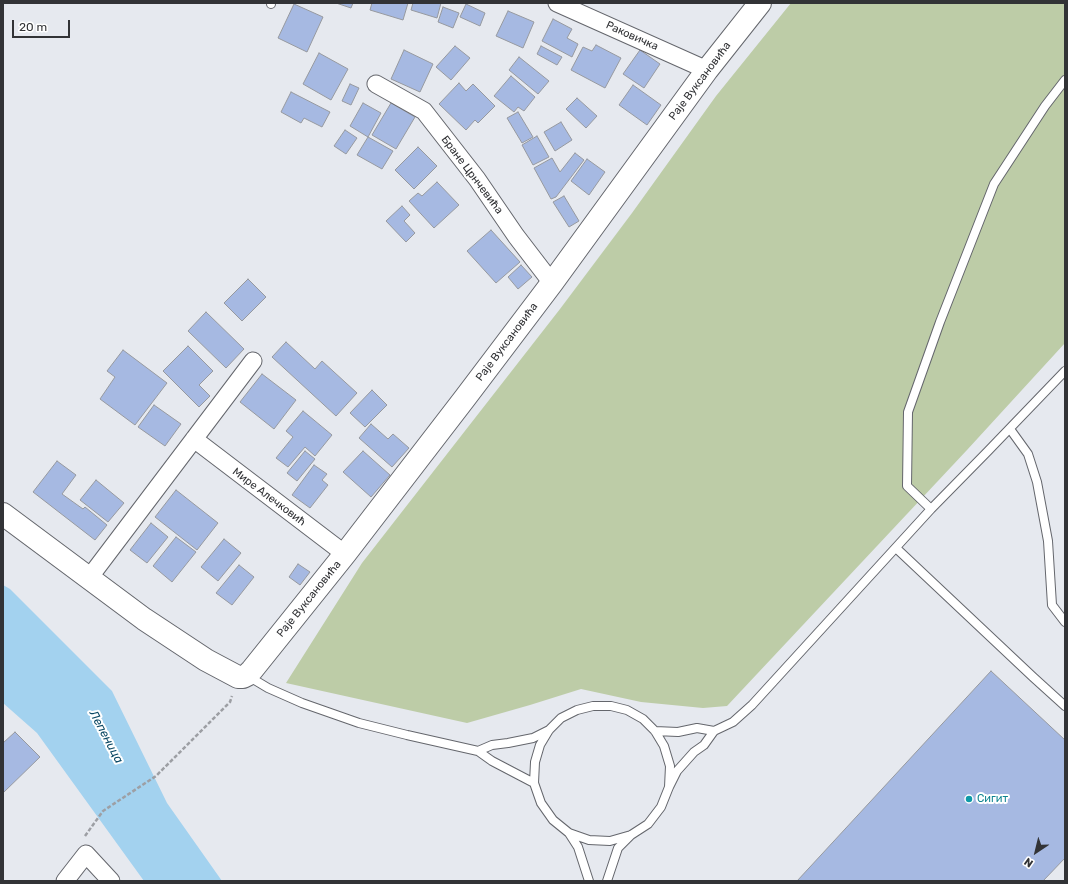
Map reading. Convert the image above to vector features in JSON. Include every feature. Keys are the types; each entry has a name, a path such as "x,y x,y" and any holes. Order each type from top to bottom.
{"street":[{"name":"Раковичка","path":"557,3 707,70"},
{"name":"Раје Вуксановића","path":"242,676 252,670 345,554 552,283 707,70 760,3"},
{"name":"Бране Црнчевића","path":"376,84 424,111 477,179 516,236 552,283"},
{"path":"89,578 253,361"},
{"name":"Мире Алечковић","path":"194,439 345,554"},
{"path":"3,514 144,619 206,660 242,676"},
{"path":"65,881 86,854 111,881"}],"lane":[{"path":"931,510 907,486 908,412 940,322 994,184 1045,106 1065,80"},
{"path":"607,881 618,848 631,835 648,824 661,807 668,787 677,771 694,752 704,744 714,731 733,722 752,705 931,510 1065,371"},
{"path":"1010,429 1028,454 1037,482 1048,541 1052,605 1065,622"},
{"path":"896,548 1065,706"},
{"path":"242,676 302,703 359,723 478,751 492,761 534,783"},
{"path":"478,751 492,745 533,738 549,730 562,718 577,710 593,706 611,706 628,710 643,719 655,731 664,746 670,766 668,787"},
{"path":"655,731 678,732 697,728 714,731"},
{"path":"549,730 540,745 535,762 534,783 540,803 552,820 569,833 589,840 610,841 631,835"},
{"path":"569,833 578,847 589,881"}],"path":[{"path":"86,854 84,838 103,811 156,776 230,702 242,676"}],"green space":[{"path":"791,3 1065,3 1065,343 727,706 703,708 641,702 581,689 467,723 286,683 362,563 560,309 632,213 716,96"}],"water":[{"name":"Лепеница","path":"3,585 10,589 112,691 167,803 222,881 144,881 37,733 3,703"}],"building":[{"path":"336,3 353,3 351,8"},
{"path":"372,3 408,3 403,20 370,10"},
{"path":"413,3 441,3 437,18 411,10"},
{"path":"294,4 323,17 307,52 278,38"},
{"path":"466,4 485,13 480,26 460,17"},
{"path":"443,7 459,13 453,28 438,22"},
{"path":"508,11 534,22 523,48 496,36"},
{"path":"553,19 572,29 567,38 578,44 572,57 542,41"},
{"path":"596,45 621,58 605,88 571,70 583,47 592,51"},
{"path":"455,46 470,58 451,80 436,67"},
{"path":"541,46 562,57 557,65 537,54"},
{"path":"404,50 433,64 420,92 391,79"},
{"path":"640,50 660,64 644,88 623,74"},
{"path":"319,53 348,69 331,100 303,84"},
{"path":"519,57 549,81 538,94 509,70"},
{"path":"511,76 535,97 524,111 518,107 514,112 494,96"},
{"path":"459,83 466,91 473,84 495,106 478,123 475,120 466,130 439,104"},
{"path":"350,84 359,88 351,105 342,101"},
{"path":"633,85 661,105 647,125 619,105"},
{"path":"291,92 330,112 322,127 304,118 301,123 281,112"},
{"path":"577,98 597,116 586,128 566,109"},
{"path":"363,103 381,113 368,137 350,126"},
{"path":"391,103 415,117 396,149 372,135"},
{"path":"518,112 533,137 522,143 507,118"},
{"path":"561,122 572,140 555,151 544,132"},
{"path":"345,130 357,138 346,154 334,146"},
{"path":"537,136 549,157 533,165 522,145"},
{"path":"368,137 393,151 382,169 357,155"},
{"path":"418,147 437,166 414,189 395,170"},
{"path":"575,153 584,160 556,197 551,199 534,168 552,158 560,172"},
{"path":"587,159 605,172 589,195 571,181"},
{"path":"437,182 459,205 434,228 409,201 418,193 422,196"},
{"path":"564,196 579,221 569,227 553,202"},
{"path":"402,206 410,215 404,221 415,233 406,242 386,221"},
{"path":"491,230 520,262 496,283 467,251"},
{"path":"521,265 532,277 518,289 508,277"},
{"path":"248,279 266,297 242,321 224,303"},
{"path":"206,312 244,349 226,368 188,331"},
{"path":"286,342 315,369 322,361 357,393 336,416 272,357"},
{"path":"188,346 213,371 199,385 210,396 199,407 163,371"},
{"path":"123,350 167,383 135,425 100,399 115,377 107,371"},
{"path":"262,374 296,400 274,429 240,402"},
{"path":"372,390 387,405 365,427 350,413"},
{"path":"154,405 181,424 165,446 138,427"},
{"path":"303,411 332,435 315,456 305,447 288,467 276,458 293,437 286,431"},
{"path":"371,424 388,439 393,434 409,448 392,467 359,438"},
{"path":"305,451 315,459 297,481 287,473"},
{"path":"363,451 390,475 371,497 343,472"},
{"path":"57,461 76,475 62,494 83,509 85,507 107,525 95,540 33,492"},
{"path":"314,465 327,474 322,480 328,485 310,508 292,495"},
{"path":"96,480 124,503 108,522 80,500"},
{"path":"176,490 218,523 197,550 155,517"},
{"path":"151,523 168,537 147,563 130,550"},
{"path":"176,537 196,552 172,582 153,566"},
{"path":"224,539 241,553 218,581 201,567"},
{"path":"298,564 310,572 300,585 289,577"},
{"path":"239,565 254,577 232,605 216,593"},
{"name":"Сигит","path":"991,671 1065,740 1065,858 1043,881 797,881"},
{"path":"15,732 40,757 3,793 3,743"}],"place":[{"name":"Сигит","path":"969,799"}]}
